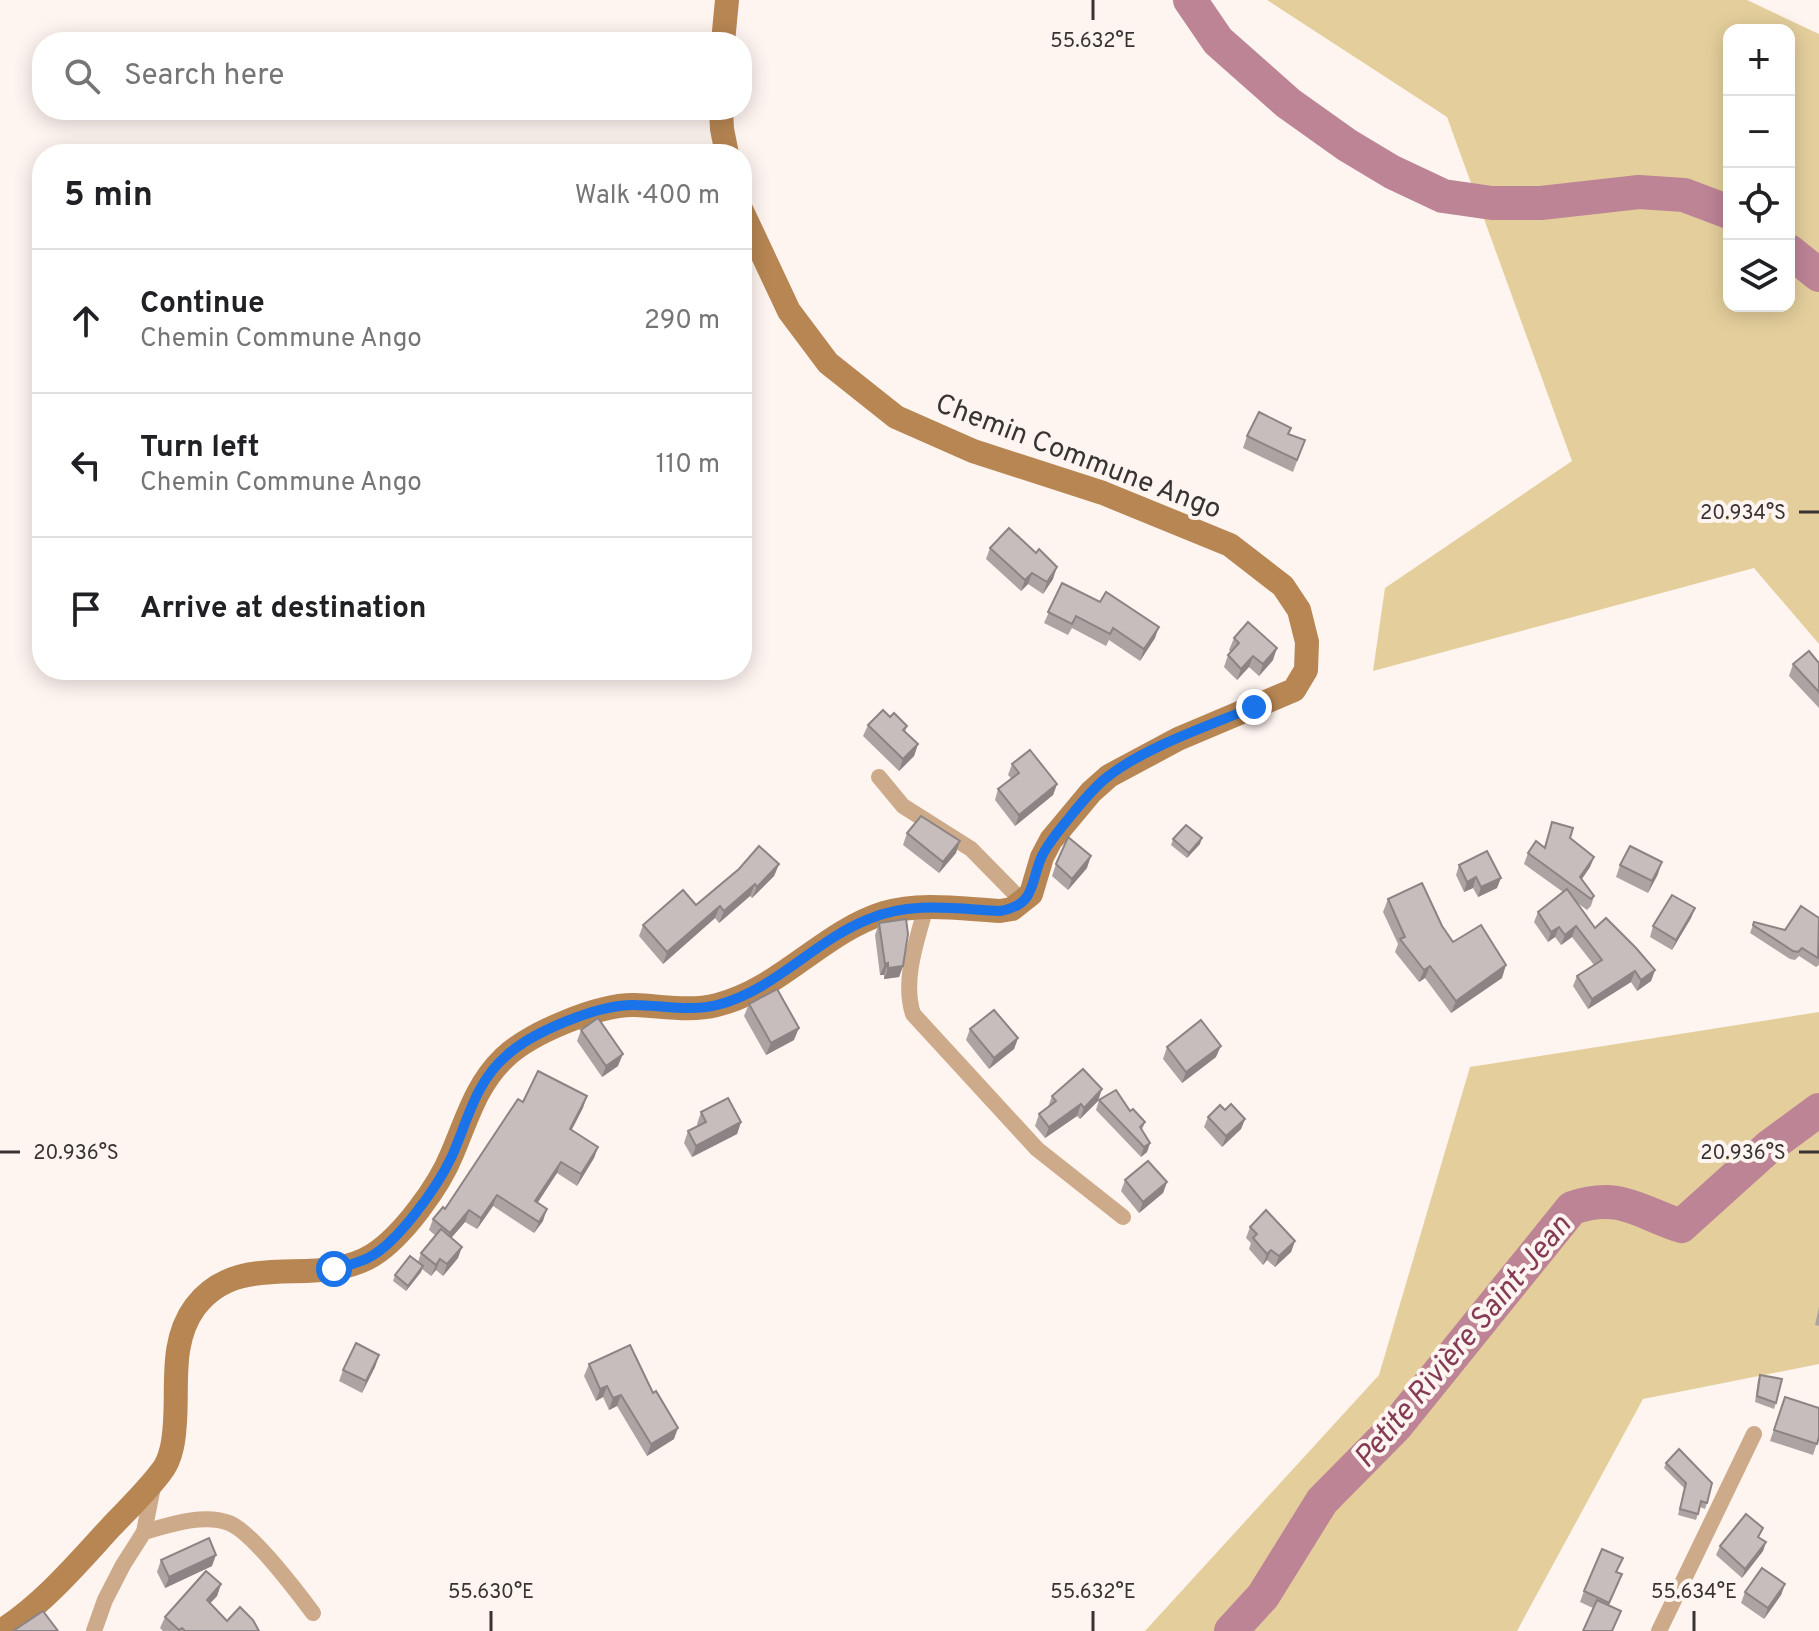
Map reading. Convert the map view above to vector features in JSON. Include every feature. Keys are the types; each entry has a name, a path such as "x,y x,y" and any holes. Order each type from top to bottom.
{"street":[{"path":"724,32 727,0"},
{"path":"722,120 725,144"},
{"name":"Chemin Commune Ango","path":"752,232 789,311 820,353 828,363 896,417 973,451 1103,493 1230,545 1283,586 1299,610 1307,642 1306,670 1294,690 1178,739 1109,776 1091,792 1051,840 1042,857 1031,894 1023,902"},
{"path":"1,1631 58,1584 163,1470 173,1444 177,1359 181,1339 185,1324 203,1299 232,1278 249,1274 334,1269 370,1257 384,1247 424,1203 439,1180 481,1085 505,1056 522,1044 586,1014 609,1007 632,1005 698,1009 719,1005 755,989 868,919 906,908 1000,911 1012,909 1023,902 971,849 903,806 879,777"},
{"path":"926,907 911,964 910,1004 913,1014 1037,1149 1123,1217"},
{"path":"1659,1631 1754,1434"},
{"path":"94,1631 105,1600 144,1532 154,1480"},
{"path":"144,1532 180,1522 230,1523 284,1575 313,1613"}],"shaded area":[{"path":"1267,0 1747,0 1819,34 1819,644 1754,568 1373,671 1385,588 1572,461 1447,117"},
{"path":"1819,1012 1819,1364 1643,1399 1517,1631 1145,1631 1379,1375 1470,1067"}],"building":[{"path":"1259,412 1291,428 1288,434 1305,440 1297,460 1247,436"},
{"path":"1009,528 1036,553 1039,549 1057,567 1047,582 1032,573 1025,580 990,548"},
{"path":"1062,583 1100,602 1106,592 1159,627 1144,649 1113,628 1110,634 1076,616 1072,624 1048,612"},
{"path":"1248,622 1277,648 1263,664 1253,656 1241,669 1228,655 1239,643 1234,638"},
{"path":"1809,651 1819,663 1819,692 1793,664"},
{"path":"883,710 890,717 894,713 907,726 903,730 918,744 903,759 868,725"},
{"path":"1030,750 1057,784 1019,815 998,789 1019,773 1012,764"},
{"path":"921,816 960,841 943,862 907,833"},
{"path":"1552,822 1573,828 1570,838 1594,857 1580,877 1594,896 1591,899 1528,853 1536,841 1545,848"},
{"path":"1186,825 1202,838 1189,853 1173,839"},
{"path":"1068,837 1091,856 1072,879 1056,864"},
{"path":"759,846 779,864 757,887 755,884 724,911 720,906 667,952 643,925 683,890 696,905 739,869"},
{"path":"1630,846 1662,862 1652,881 1620,865"},
{"path":"1487,851 1501,878 1481,887 1476,877 1467,882 1459,865"},
{"path":"1422,883 1453,942 1481,925 1506,965 1456,1001 1430,966 1424,970 1400,939 1405,937 1388,899"},
{"path":"1567,889 1595,928 1606,918 1655,970 1641,980 1635,971 1592,999 1577,976 1602,960 1576,926 1565,935 1559,927 1551,932 1538,912"},
{"path":"1672,895 1695,908 1676,940 1653,926"},
{"path":"1801,906 1819,918 1818,958 1802,948 1798,952 1793,951 1753,925 1754,922 1785,930"},
{"path":"906,919 908,934 903,966 888,968 879,923"},
{"path":"777,989 799,1028 771,1043 749,1004"},
{"path":"994,1010 1018,1038 994,1058 970,1029"},
{"path":"598,1018 623,1054 606,1066 581,1030"},
{"path":"1201,1020 1221,1046 1186,1072 1167,1047"},
{"path":"1083,1069 1102,1089 1084,1108 1081,1104 1049,1127 1039,1114 1056,1101 1052,1096"},
{"path":"538,1071 587,1096 570,1129 598,1147 581,1174 561,1162 535,1201 547,1209 539,1222 497,1195 481,1218 469,1210 450,1233 433,1219 443,1207 445,1209 518,1099 523,1102"},
{"path":"1116,1090 1130,1111 1133,1109 1145,1122 1140,1127 1150,1143 1144,1147 1099,1100"},
{"path":"728,1098 741,1122 696,1146 688,1131 706,1122 701,1112"},
{"path":"1231,1104 1245,1119 1226,1136 1208,1117 1220,1105 1225,1110"},
{"path":"1148,1161 1167,1182 1143,1202 1125,1180"},
{"path":"1266,1210 1295,1241 1279,1256 1271,1250 1267,1254 1253,1238 1257,1234 1250,1227"},
{"path":"441,1229 462,1247 447,1264 440,1259 436,1265 421,1253"},
{"path":"410,1256 423,1266 408,1286 395,1275"},
{"path":"356,1343 379,1355 366,1381 343,1370"},
{"path":"630,1345 653,1393 656,1391 678,1428 651,1444 621,1395 613,1398 607,1386 600,1389 589,1364"},
{"path":"1760,1375 1782,1379 1776,1403 1757,1396"},
{"path":"1785,1397 1819,1408 1817,1444 1774,1430"},
{"path":"1679,1449 1712,1483 1707,1503 1701,1501 1698,1514 1680,1509 1686,1483 1666,1463"},
{"path":"1746,1514 1763,1528 1758,1537 1766,1542 1745,1569 1720,1546"},
{"path":"209,1538 216,1555 169,1577 161,1560"},
{"path":"1602,1549 1623,1558 1616,1572 1622,1574 1609,1603 1584,1591"},
{"path":"1762,1568 1785,1584 1768,1608 1745,1592"},
{"path":"206,1571 221,1584 207,1600 227,1621 240,1607 259,1631 185,1631 182,1628 179,1630 165,1617"},
{"path":"1597,1600 1621,1611 1612,1631 1583,1631"},
{"path":"43,1611 58,1631 13,1631"}],"waterway":[{"name":"Petite Rivière Saint-Jean","path":"1190,0 1218,41 1288,103 1347,145 1392,172 1443,196 1492,203 1541,203 1639,192 1684,195 1723,210"},
{"name":"Petite Rivière Saint-Jean","path":"1795,256 1819,275"},
{"name":"Petite Rivière Saint-Jean","path":"1231,1631 1263,1596 1322,1501 1396,1426 1572,1208 1603,1202 1616,1203 1681,1226 1770,1146 1819,1110"}],"route":[{"path":"334,1269 370,1257 384,1247 424,1203 452,1156 481,1085 505,1056 522,1044 586,1014 609,1007 632,1005 698,1009 737,999 850,928 888,912 926,907 1012,909 1031,894 1035,875 1051,840 1091,792 1109,776 1178,739 1254,707"}]}
